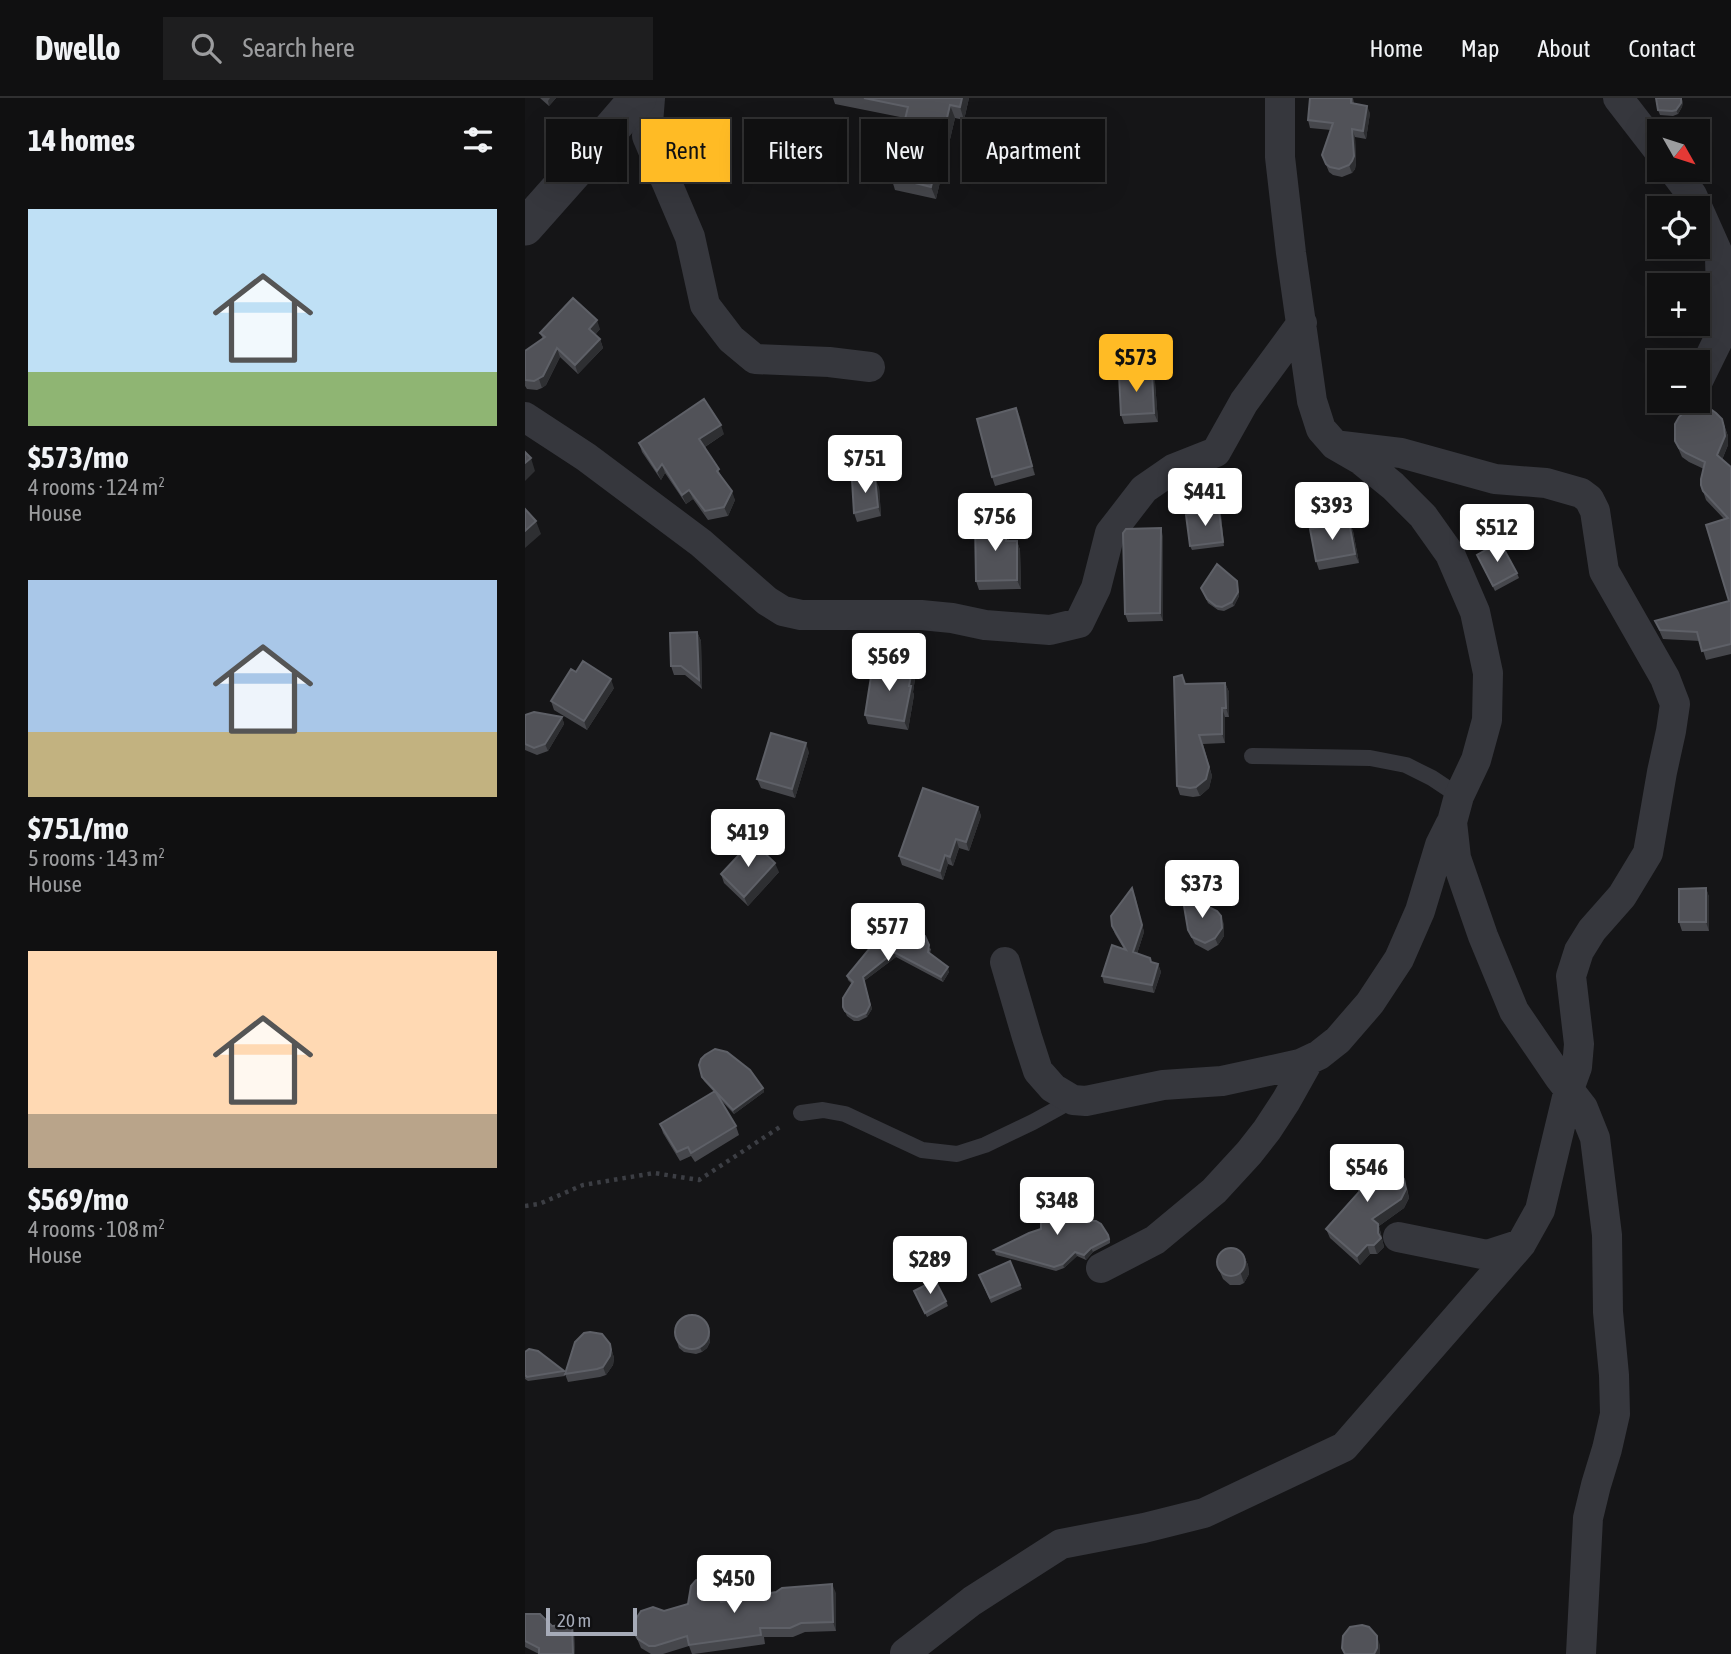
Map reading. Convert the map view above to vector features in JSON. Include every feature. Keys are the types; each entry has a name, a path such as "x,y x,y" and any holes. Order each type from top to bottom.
{"street":[{"path":"525,227 638,98"},
{"path":"650,98 647,136 690,237 705,305 731,340 755,359 829,362 870,367"},
{"path":"1005,962 1038,1071 1053,1088 1073,1100 1086,1101 1163,1085 1222,1081 1300,1065 1338,1040 1370,1003 1399,959 1420,911 1440,845 1476,760 1487,720 1488,673 1475,612 1450,554 1423,516 1393,486 1361,460 1335,445 1321,429 1312,401 1280,157 1280,98"},
{"path":"1619,98 1647,135"},
{"path":"1682,182 1692,195 1720,258 1722,331 1710,356"},
{"path":"525,417 586,457 701,543 767,601 783,611 801,615 921,615 985,625 1050,630 1079,623 1096,588 1110,533 1144,489 1173,470 1216,452 1244,402 1302,323"},
{"path":"905,1653 972,1601 1061,1544 1204,1513 1344,1447 1521,1244 1540,1210 1569,1089 1577,1067 1579,1044 1571,976 1579,951 1592,930 1622,896 1648,853 1675,704 1648,645 1604,571 1595,511 1589,499 1546,483 1495,479 1401,453 1335,445"},
{"path":"1455,809 1456,858 1483,936 1514,1011 1583,1108 1595,1138 1607,1235 1608,1312 1615,1414 1588,1518 1581,1654"},
{"path":"1101,1268 1155,1240 1214,1191 1267,1130 1309,1060"},
{"path":"1398,1237 1487,1255 1521,1244"}],"lane":[{"path":"1252,757 1370,758 1406,765 1432,778 1455,809"},
{"path":"801,1113 823,1110 845,1114 922,1150 957,1154 985,1145 1073,1100"}],"path":[{"path":"525,1206 539,1204 583,1185 654,1173 699,1180 801,1113"}],"building":[{"path":"864,98 962,98 960,107 950,105 947,119 905,119 908,107"},
{"path":"1310,98 1351,98 1351,103 1367,106 1363,131 1352,129 1354,156 1349,165 1339,169 1326,164 1322,155 1333,123 1308,120"},
{"path":"1656,98 1681,98 1681,103 1676,110 1658,110"},
{"path":"911,182 932,182 931,187"},
{"path":"573,298 597,320 589,329 600,339 575,365 557,348 543,376 534,381 525,380 525,351 545,337 540,333"},
{"path":"1152,373 1154,413 1121,415 1119,375"},
{"path":"704,399 721,425 699,439 732,491 724,507 705,511 689,490 682,495 662,464 657,471 639,443"},
{"path":"1016,408 1032,466 992,477 977,419"},
{"path":"1710,409 1716,413 1722,419 1725,436 1717,455 1731,467 1731,644 1702,651 1697,632 1660,630 1655,621 1729,601 1706,525 1728,518 1703,491 1701,479 1705,462 1686,453 1675,441 1675,424 1683,413 1710,413"},
{"path":"525,452 531,458 525,463"},
{"path":"875,478 878,507 854,513 852,480"},
{"path":"525,509 536,521 525,531"},
{"path":"1219,511 1223,542 1190,546 1186,515"},
{"path":"1006,521 1006,541 1017,541 1017,580 976,581 975,522"},
{"path":"1349,522 1355,554 1316,561 1310,529"},
{"path":"1161,528 1160,613 1125,614 1123,533 1126,529"},
{"path":"1500,542 1517,573 1493,586 1477,555"},
{"path":"1217,564 1237,581 1238,592 1232,602 1222,607 1207,599 1201,588"},
{"path":"697,632 699,680 681,666 671,666 670,633"},
{"path":"583,661 611,679 584,721 551,701 571,669 576,672"},
{"path":"873,664 912,670 904,721 865,715"},
{"path":"1182,675 1185,684 1225,683 1226,708 1222,708 1222,734 1199,735 1209,767 1206,779 1190,788 1177,786 1174,677"},
{"path":"534,712 562,717 545,744 534,748 525,744 525,715"},
{"path":"771,733 806,743 792,789 757,779"},
{"path":"923,788 978,807 966,842 956,839 950,857 945,855 940,871 899,856"},
{"path":"752,841 775,863 744,897 721,874"},
{"path":"1132,888 1142,925 1133,952 1158,964 1152,985 1102,976 1112,945 1126,950 1112,926 1111,916"},
{"path":"1706,888 1706,922 1679,922 1679,889"},
{"path":"1182,894 1217,911 1221,916 1222,928 1215,938 1205,943 1192,937 1188,930"},
{"path":"892,922 906,933 917,932 925,936 929,945 928,952 948,967 941,977 894,952 863,977 870,1005 866,1013 853,1016 843,1007 843,998 853,982 847,976 875,942 866,937 880,936"},
{"path":"715,1049 727,1052 750,1070 763,1088 733,1110 702,1077 699,1065 701,1059"},
{"path":"715,1091 736,1126 691,1153 688,1147 677,1152 660,1124"},
{"path":"1365,1155 1382,1169 1400,1175 1404,1179 1406,1189 1401,1199 1372,1219 1378,1224 1381,1238 1374,1245 1367,1245 1357,1256 1326,1229 1360,1191 1348,1171 1350,1162"},
{"path":"1057,1199 1066,1201 1081,1220 1101,1224 1109,1239 1091,1248 1084,1255 1075,1252 1063,1264 1054,1267 994,1250 1041,1229 1043,1207"},
{"path":"1231,1248 1241,1252 1245,1262 1241,1272 1231,1276 1221,1272 1217,1262 1221,1252"},
{"path":"1010,1261 1020,1285 990,1298 979,1275"},
{"path":"935,1280 946,1301 925,1313 914,1291"},
{"path":"692,1315 704,1320 709,1332 704,1344 692,1349 680,1344 675,1332 680,1320"},
{"path":"584,1333 602,1334 610,1344 610,1356 603,1367 565,1374 575,1342"},
{"path":"529,1349 538,1351 564,1371 527,1377 525,1352"},
{"path":"706,1577 712,1581 721,1602 776,1592 782,1588 832,1584 833,1622 801,1623 790,1628 760,1628 761,1635 689,1645 687,1636 655,1646 649,1646 638,1639 634,1622 641,1611 653,1607 664,1611 688,1604 691,1586 696,1580"},
{"path":"525,1614 540,1614 552,1626 572,1624 573,1654 539,1654 539,1648 525,1641"},
{"path":"1350,1627 1369,1627 1377,1636 1374,1654 1345,1654 1342,1648 1343,1636"}]}
